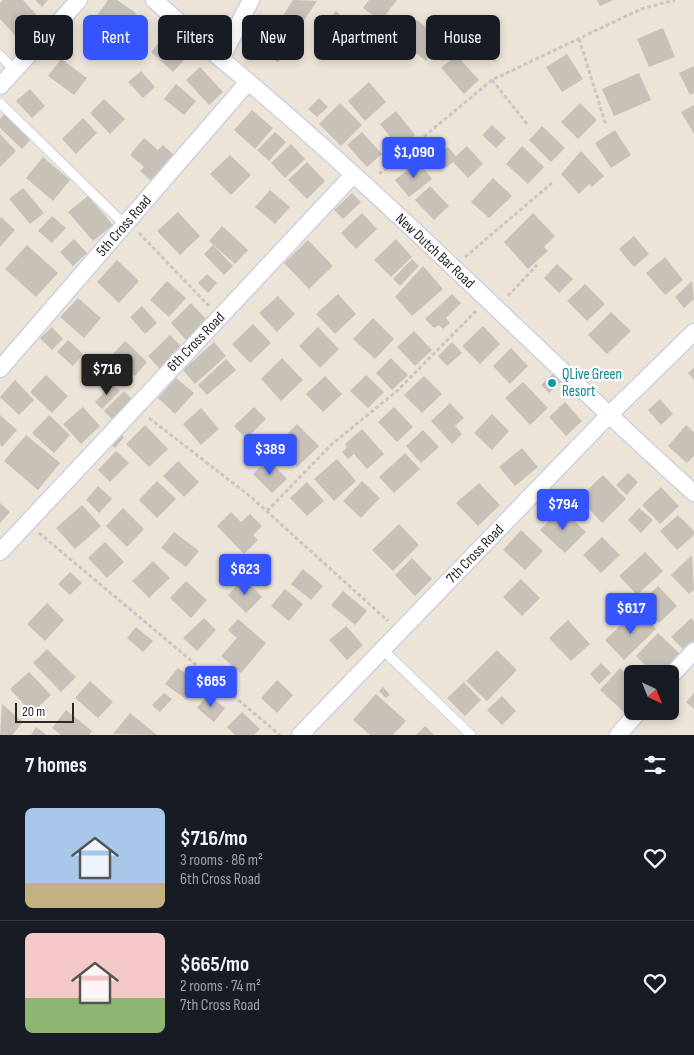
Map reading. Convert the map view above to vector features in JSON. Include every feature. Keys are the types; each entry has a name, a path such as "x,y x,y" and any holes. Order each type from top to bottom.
{"street":[{"path":"0,86 79,0"},
{"name":"New Dutch Bar Road","path":"154,0 171,15"},
{"path":"232,38 251,0"},
{"name":"New Dutch Bar Road","path":"221,60 365,186 453,267 608,416 694,493"},
{"name":"5th Cross Road","path":"1,367 248,82"},
{"name":"6th Cross Road","path":"0,552 352,176"},
{"name":"7th Cross Road","path":"300,735 608,416 694,332"},
{"path":"679,667 694,651"},
{"path":"618,735 631,720"}],"lane":[{"path":"0,55 14,70"},
{"path":"0,103 126,223"},
{"path":"383,650 471,735"}],"path":[{"path":"365,186 492,80 641,9 675,0"},
{"path":"579,39 606,125"},
{"path":"492,80 528,125"},
{"path":"453,267 552,183"},
{"path":"126,223 220,317"},
{"path":"267,511 332,444 397,391 491,304 538,265"},
{"path":"134,407 267,511 400,632"},
{"path":"27,523 280,735"}],"building":[{"path":"3,0 23,0 37,15 15,15 15,35 0,19 0,3"},
{"path":"35,0 48,0 42,7"},
{"path":"108,0 117,0 136,13 135,15 97,15"},
{"path":"293,0 317,1 304,20 304,15 283,15"},
{"path":"369,0 397,0 386,15 373,15 363,8"},
{"path":"597,0 613,0 600,6"},
{"path":"336,11 341,15 333,15"},
{"path":"417,20 426,28 426,61 416,53"},
{"path":"663,28 675,57 649,67 637,39"},
{"path":"158,44 158,58 151,52"},
{"path":"567,54 583,79 562,92 546,67"},
{"path":"60,60 62,60 87,78 74,95 48,76"},
{"path":"160,60 184,60 173,72"},
{"path":"450,60 461,60 479,80 464,94 441,68"},
{"path":"694,66 694,93 690,95 679,73"},
{"path":"200,67 223,92 209,105 186,80"},
{"path":"141,71 155,87 143,98 128,82"},
{"path":"639,73 651,100 614,116 602,89"},
{"path":"369,82 386,102 365,121 348,101"},
{"path":"176,84 196,101 184,115 164,99"},
{"path":"30,89 45,106 32,118 16,101"},
{"path":"319,98 328,107 317,117 308,109"},
{"path":"104,99 125,119 110,134 90,113"},
{"path":"340,103 362,125 341,146 319,124"},
{"path":"580,103 597,120 578,139 561,122"},
{"path":"694,105 694,134 681,112"},
{"path":"252,110 273,128 255,149 234,130"},
{"path":"396,111 415,135 399,148 380,124"},
{"path":"5,113 32,138 22,149 0,128 0,119"},
{"path":"83,118 97,133 76,154 62,139"},
{"path":"492,125 506,138 496,148 482,135"},
{"path":"542,126 565,148 551,162 529,140"},
{"path":"615,130 631,155 611,168 595,143"},
{"path":"275,132 286,142 269,161 257,150"},
{"path":"362,132 382,154 367,167 347,145"},
{"path":"0,134 16,151 0,167"},
{"path":"144,138 158,150 163,145 175,156 152,182 140,171 144,167 130,155"},
{"path":"291,144 305,159 285,178 271,163"},
{"path":"467,146 483,164 468,178 453,162 444,169 435,158 448,147 456,156"},
{"path":"522,146 544,167 528,184 506,164"},
{"path":"581,151 604,176 592,187 589,184 579,194 561,174"},
{"path":"230,155 251,175 231,195 210,174"},
{"path":"43,157 70,180 53,201 26,178"},
{"path":"418,161 432,179 409,197 395,180"},
{"path":"307,162 325,181 307,199 288,180"},
{"path":"493,178 512,196 489,218 471,202"},
{"path":"430,186 449,206 434,220 415,200"},
{"path":"23,188 44,213 30,224 9,199"},
{"path":"270,190 290,207 275,224 255,207"},
{"path":"352,193 361,202 343,219 334,210"},
{"path":"88,196 113,225 93,241 68,212"},
{"path":"178,212 200,236 180,255 157,231"},
{"path":"362,213 377,229 356,249 341,233"},
{"path":"533,213 555,236 544,247 548,251 528,269 504,242"},
{"path":"52,216 66,228 52,243 38,231"},
{"path":"0,218 15,230 0,247"},
{"path":"222,226 248,250 235,264 209,241"},
{"path":"634,236 649,254 634,267 619,249"},
{"path":"74,239 87,253 73,266 60,252"},
{"path":"396,239 412,257 391,277 374,260"},
{"path":"308,240 333,266 309,289 284,263"},
{"path":"27,245 58,273 36,297 5,269"},
{"path":"213,245 233,266 224,275 204,254"},
{"path":"665,257 683,280 665,295 646,273"},
{"path":"412,259 419,266 400,286 393,279"},
{"path":"117,260 139,281 119,303 97,282"},
{"path":"557,264 573,279 559,293 544,278"},
{"path":"423,266 443,289 412,316 395,297"},
{"path":"207,274 217,283 208,293 198,283"},
{"path":"167,281 186,298 169,317 150,300"},
{"path":"692,281 694,299 684,308 675,297"},
{"path":"585,284 605,304 587,321 567,301"},
{"path":"338,294 356,314 335,334 316,314"},
{"path":"452,294 461,303 446,318 450,323 443,329 439,325 434,328 425,319"},
{"path":"278,296 295,314 277,332 259,313"},
{"path":"78,298 101,318 84,338 60,317"},
{"path":"191,303 207,320 186,340 171,323"},
{"path":"142,306 157,323 145,334 130,317"},
{"path":"611,312 631,331 607,354 588,335"},
{"path":"373,318 394,339 375,359 353,339"},
{"path":"253,324 271,343 250,363 232,344"},
{"path":"483,326 500,344 480,364 462,346"},
{"path":"52,327 63,339 52,350 40,338"},
{"path":"318,327 339,349 320,368 299,346"},
{"path":"414,331 432,350 415,366 397,347"},
{"path":"170,335 182,347 160,369 148,356"},
{"path":"68,340 83,354 73,366 57,352"},
{"path":"125,341 147,362 135,376 112,355"},
{"path":"214,342 226,356 195,384 183,370"},
{"path":"452,342 462,353 447,366 438,356"},
{"path":"511,348 528,366 510,384 493,366"},
{"path":"282,358 303,380 281,401 261,379"},
{"path":"391,358 408,375 392,390 376,373"},
{"path":"226,359 236,370 207,395 198,385"},
{"path":"694,367 694,380 688,373"},
{"name":"QLive Green Resort","path":"555,372 563,380 549,393 541,385"},
{"path":"46,375 68,396 52,413 30,392"},
{"path":"366,375 384,392 368,408 350,391"},
{"path":"325,376 342,394 323,412 306,394"},
{"path":"424,376 442,394 422,413 404,395"},
{"path":"176,378 194,393 175,414 158,398"},
{"path":"15,380 34,400 19,415 0,397"},
{"path":"523,382 548,408 530,425 505,398"},
{"path":"112,384 120,391 102,409 95,402"},
{"path":"124,391 132,399 112,419 104,411"},
{"path":"660,399 673,414 661,425 648,410"},
{"path":"565,402 582,421 566,436 549,417"},
{"path":"450,403 464,418 455,426 462,434 452,444 431,421"},
{"path":"83,407 100,426 81,444 63,424"},
{"path":"254,407 266,419 246,439 234,426"},
{"path":"394,407 413,427 397,442 378,422"},
{"path":"201,408 219,429 201,445 183,424"},
{"path":"492,414 509,431 492,450 474,433"},
{"path":"0,415 17,430 2,447 0,445"},
{"path":"49,415 70,435 54,453 32,433"},
{"path":"297,424 319,446 297,467 276,445"},
{"path":"145,425 168,449 149,467 126,444"},
{"path":"686,425 694,432 694,456 687,463 668,446"},
{"path":"362,429 384,454 367,469 354,454 348,459 342,452 347,447 345,444"},
{"path":"423,430 439,447 421,463 406,446"},
{"path":"117,431 124,437 115,448 107,440"},
{"path":"26,435 60,463 38,490 4,461"},
{"path":"522,448 538,467 515,486 499,467"},
{"path":"116,451 129,463 110,482 98,470"},
{"path":"405,453 420,469 394,493 379,477"},
{"path":"268,459 287,479 272,493 253,474"},
{"path":"337,459 356,481 334,501 314,479"},
{"path":"178,461 199,482 184,497 163,476"},
{"path":"628,473 638,482 627,495 616,485"},
{"path":"603,475 626,499 602,523 579,498"},
{"path":"157,481 176,499 157,518 139,500"},
{"path":"362,481 380,498 361,518 343,501"},
{"path":"307,482 324,501 307,516 290,498"},
{"path":"479,483 500,505 478,526 456,503"},
{"path":"98,486 112,499 99,513 86,500"},
{"path":"661,487 679,506 660,524 642,505"},
{"path":"0,503 10,512 0,523"},
{"path":"82,505 101,526 75,549 56,528"},
{"path":"123,508 144,529 127,547 106,526"},
{"path":"561,508 586,532 565,553 540,530"},
{"path":"639,508 653,520 641,533 628,520"},
{"path":"231,512 241,522 250,514 262,526 253,535 258,540 244,554 217,526"},
{"path":"678,515 694,531 694,535 677,550 660,531"},
{"path":"399,524 419,545 393,571 372,550"},
{"path":"521,530 543,551 525,570 503,550"},
{"path":"174,532 199,551 186,567 161,548"},
{"path":"602,537 620,555 601,573 583,555"},
{"path":"105,542 124,562 107,578 88,558"},
{"path":"645,552 663,571 637,595 619,576"},
{"path":"692,555 694,590 689,594 671,575"},
{"path":"412,558 432,579 415,596 395,575"},
{"path":"153,561 170,578 149,598 132,581"},
{"path":"303,569 323,586 311,600 291,584"},
{"path":"70,572 82,583 70,595 58,584"},
{"path":"244,578 262,597 246,613 228,595"},
{"path":"521,579 540,598 522,616 503,597"},
{"path":"186,581 207,600 191,618 170,598"},
{"path":"658,586 677,606 659,623 640,603"},
{"path":"285,589 303,604 289,621 271,606"},
{"path":"343,591 367,611 355,625 331,605"},
{"path":"47,603 64,620 45,641 27,624"},
{"path":"638,609 656,629 624,660 605,640"},
{"path":"204,618 216,630 197,651 183,638"},
{"path":"691,618 694,621 694,646 687,653 671,637"},
{"path":"238,619 266,643 241,673 221,656 237,638 228,630"},
{"path":"568,620 590,644 571,661 549,638"},
{"path":"346,626 363,645 347,660 329,640"},
{"path":"136,627 153,641 143,652 127,638"},
{"path":"658,633 680,654 670,665 645,665 636,656"},
{"path":"47,649 76,677 61,692 33,663"},
{"path":"497,650 517,670 487,701 466,681"},
{"path":"601,663 611,673 599,684 590,674"},
{"path":"178,668 199,684 187,700 165,684"},
{"path":"620,668 624,672 624,712 600,690"},
{"path":"29,672 51,695 32,713 10,689"},
{"path":"277,680 293,695 277,713 261,698"},
{"path":"90,681 113,702 98,718 75,698"},
{"path":"464,682 481,700 465,716 447,698"},
{"path":"383,687 390,695 386,698 379,691"},
{"path":"164,693 172,699 160,712 152,705"},
{"path":"694,693 694,709 686,702"},
{"path":"208,694 225,708 214,722 197,708"},
{"path":"376,694 406,721 393,735 370,735 353,720"},
{"path":"502,696 516,711 502,725 487,710"},
{"path":"2,704 23,722 12,735 0,735"},
{"path":"66,710 92,731 89,735 61,735 52,728"},
{"path":"242,712 260,729 254,735 235,735 227,727"},
{"path":"130,713 157,735 113,734"},
{"path":"425,726 434,735 416,735"},
{"path":"36,727 47,735 31,735"}],"place":[{"name":"QLive Green Resort","path":"552,383"}]}
